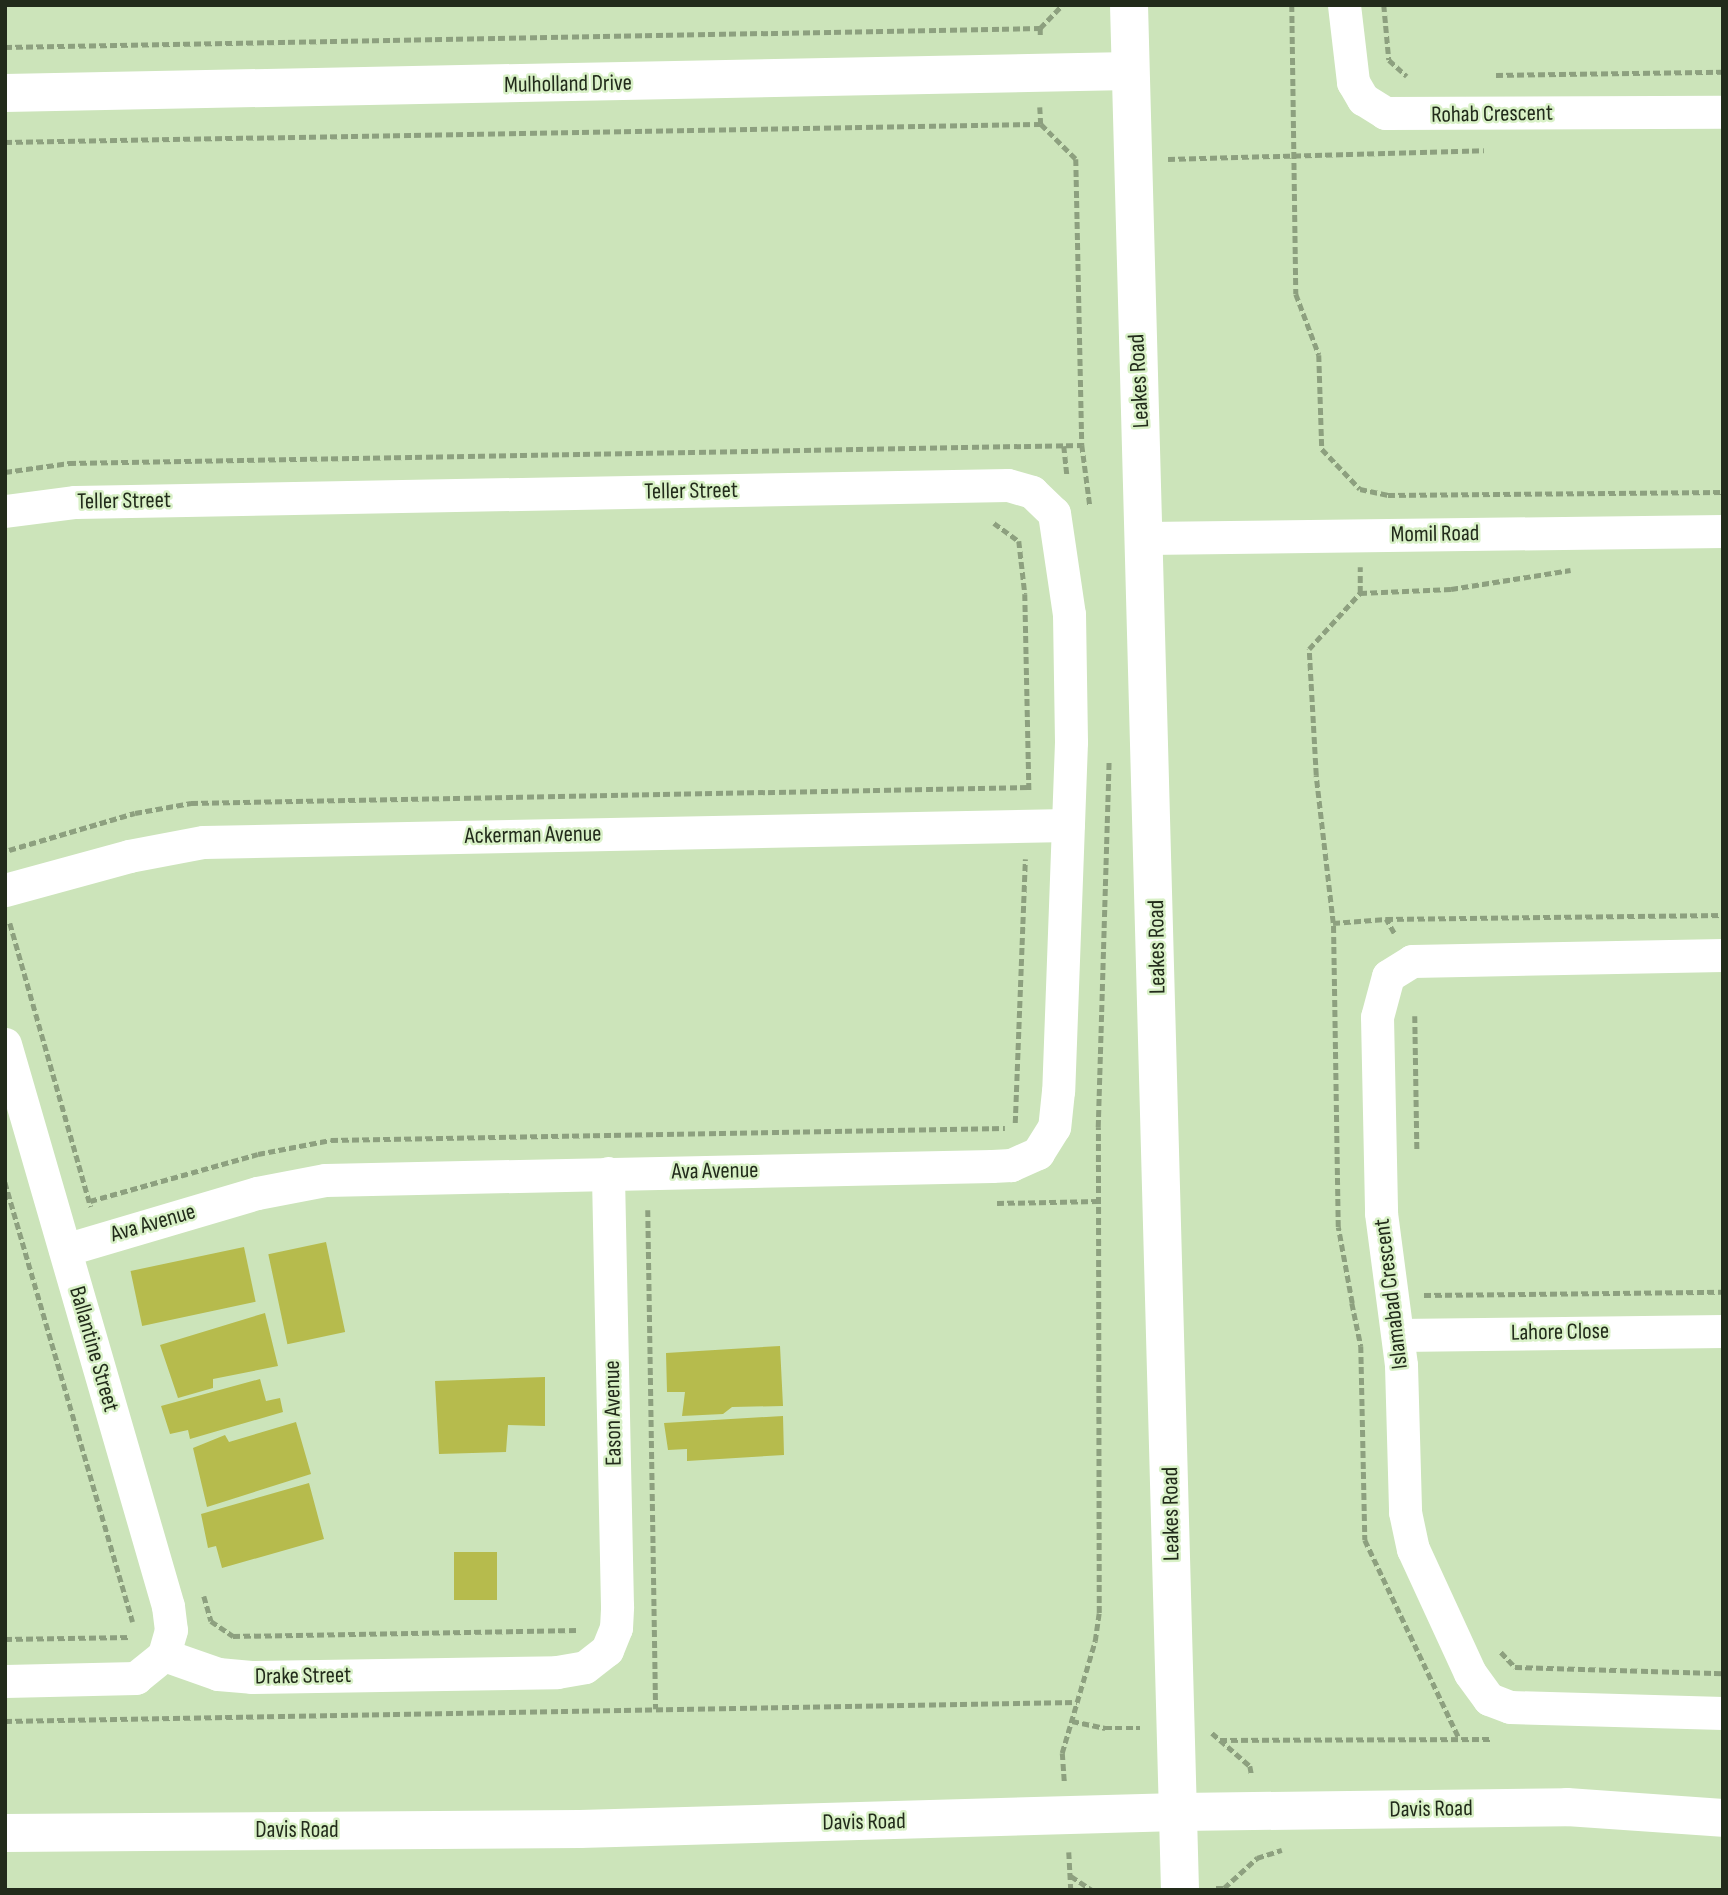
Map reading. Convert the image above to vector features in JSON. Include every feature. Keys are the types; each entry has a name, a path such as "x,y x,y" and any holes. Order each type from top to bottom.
{"street":[{"name":"Leakes Road","path":"1129,5 1146,538 1180,1890"},
{"name":"Rohab Crescent","path":"1345,5 1353,82 1363,99 1385,113 1723,112"},
{"name":"Mulholland Drive","path":"5,93 1130,71"},
{"name":"Teller Street","path":"5,511 89,502 1021,487 1041,498 1054,513 1063,562 1070,648 1068,825"},
{"name":"Momil Road","path":"1146,538 1723,531"},
{"name":"Ackerman Avenue","path":"7,904 129,856 203,842 1068,825"},
{"name":"Ava Avenue","path":"65,1250 257,1193 325,1180 992,1166 1024,1161 1038,1153 1054,1127 1058,1091 1068,825"},
{"path":"1380,996 1388,976 1412,961 1723,955"},
{"name":"Islamabad Crescent","path":"1380,996 1381,1213 1398,1335 1408,1533 1481,1691 1489,1699 1510,1707 1723,1713"},
{"name":"Ballantine Street","path":"5,1044 65,1250 160,1653"},
{"name":"Eason Avenue","path":"608,1173 611,1639"},
{"name":"Lahore Close","path":"1398,1335 1723,1331"},
{"name":"Drake Street","path":"5,1681 124,1679 160,1653 218,1674 251,1677 557,1672 585,1667 611,1639"},
{"name":"Davis Road","path":"5,1833 580,1829 1179,1812 1567,1807 1723,1818"}],"path":[{"path":"1292,5 1296,294 1319,355 1322,449 1360,489 1388,495 1723,492"},
{"path":"1384,5 1389,60 1406,76 1419,76"},
{"path":"5,47 1040,28"},
{"path":"1488,75 1723,72"},
{"path":"5,142 1041,124"},
{"path":"1132,161 1293,153 1488,150"},
{"path":"5,471 69,463 1082,445"},
{"path":"1220,1740 1459,1738 1364,1540 1361,1346 1338,1227 1333,923 1316,775 1309,649 1360,593 1360,489"},
{"path":"984,523 998,523 1019,541 1026,640 1027,826 1015,1128"},
{"path":"1360,593 1451,589 1581,569"},
{"path":"1011,863 1025,863"},
{"path":"7,904 100,1238"},
{"path":"1333,923 1386,919"},
{"path":"12,927 24,923"},
{"path":"1380,996 1415,995 1417,1157"},
{"path":"5,1182 137,1637 5,1639"},
{"path":"648,1210 656,1709"},
{"path":"1428,1283 1434,1334"},
{"path":"1352,1303 1430,1295 1723,1292"},
{"path":"203,1594 211,1621 233,1636 611,1639 655,1629"},
{"path":"160,1718 160,1653 211,1621"},
{"path":"1496,1641 1514,1667 1723,1673"},
{"path":"5,1721 1077,1702"},
{"path":"1203,1889 1224,1888 1257,1858 1296,1845"},
{"path":"1071,1875 1092,1890"},
{"path":"157,1890 168,1890"}],"building":[{"path":"326,1242 345,1332 287,1344 268,1254"},
{"path":"244,1247 256,1302 142,1326 131,1271"},
{"path":"265,1313 278,1366 213,1379 213,1388 178,1398 160,1345"},
{"path":"780,1346 783,1406 732,1407 723,1414 682,1416 685,1392 667,1392 666,1353"},
{"path":"545,1377 545,1426 508,1425 506,1452 439,1454 435,1381"},
{"path":"260,1379 266,1401 280,1398 283,1412 190,1439 188,1430 170,1434 161,1406"},
{"path":"783,1416 784,1455 687,1461 687,1449 668,1450 664,1423"},
{"path":"296,1422 311,1474 207,1507 193,1448 225,1435 229,1442"},
{"path":"309,1483 324,1539 222,1568 216,1546 208,1548 201,1514"},
{"path":"454,1552 497,1552 497,1600 454,1600"}]}
